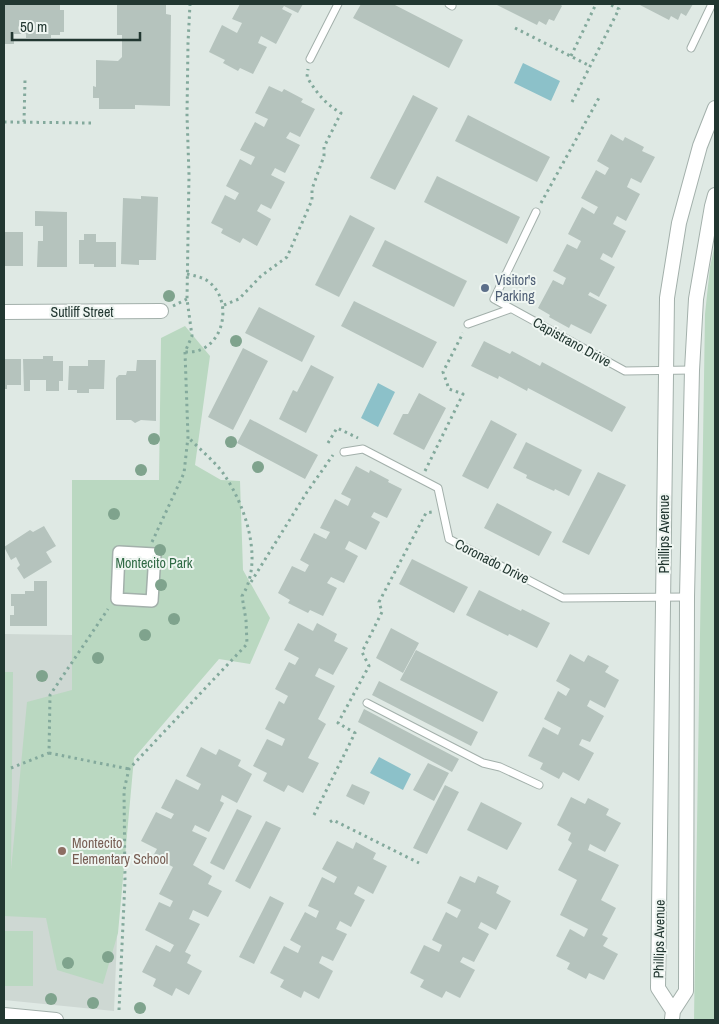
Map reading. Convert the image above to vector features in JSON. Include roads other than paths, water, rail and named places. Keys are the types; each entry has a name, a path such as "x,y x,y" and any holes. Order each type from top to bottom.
{"street":[{"name":"Phillips Avenue","path":"673,1016 658,988 667,298 679,223 700,146 715,108"},
{"name":"Phillips Avenue","path":"673,1016 686,991 687,597 692,370 696,300 715,195"},
{"name":"Sutliff Street","path":"4,312 161,311"},
{"path":"120,552 155,554 152,601 117,599 120,552"},
{"path":"4,1015 56,1020"}],"lane":[{"path":"310,59 338,4"},
{"path":"691,48 712,4"},
{"name":"Capistrano Drive","path":"536,212 493,299 625,371 692,370"},
{"path":"468,324 510,308"},
{"name":"Coronado Drive","path":"344,452 363,449 438,488 449,539 563,598 687,597"},
{"path":"367,703 483,763 500,767 539,785"}],"water":[{"path":"523,63 560,81 551,101 514,83"},
{"path":"378,383 395,392 378,427 361,418"},
{"path":"379,757 411,774 403,790 370,773"}],"place":[{"name":"Visitor's Parking","path":"485,288"},
{"name":"Montecito Elementary School","path":"62,851"}],"park label":[{"name":"Montecito Park","path":"154,563"}]}
